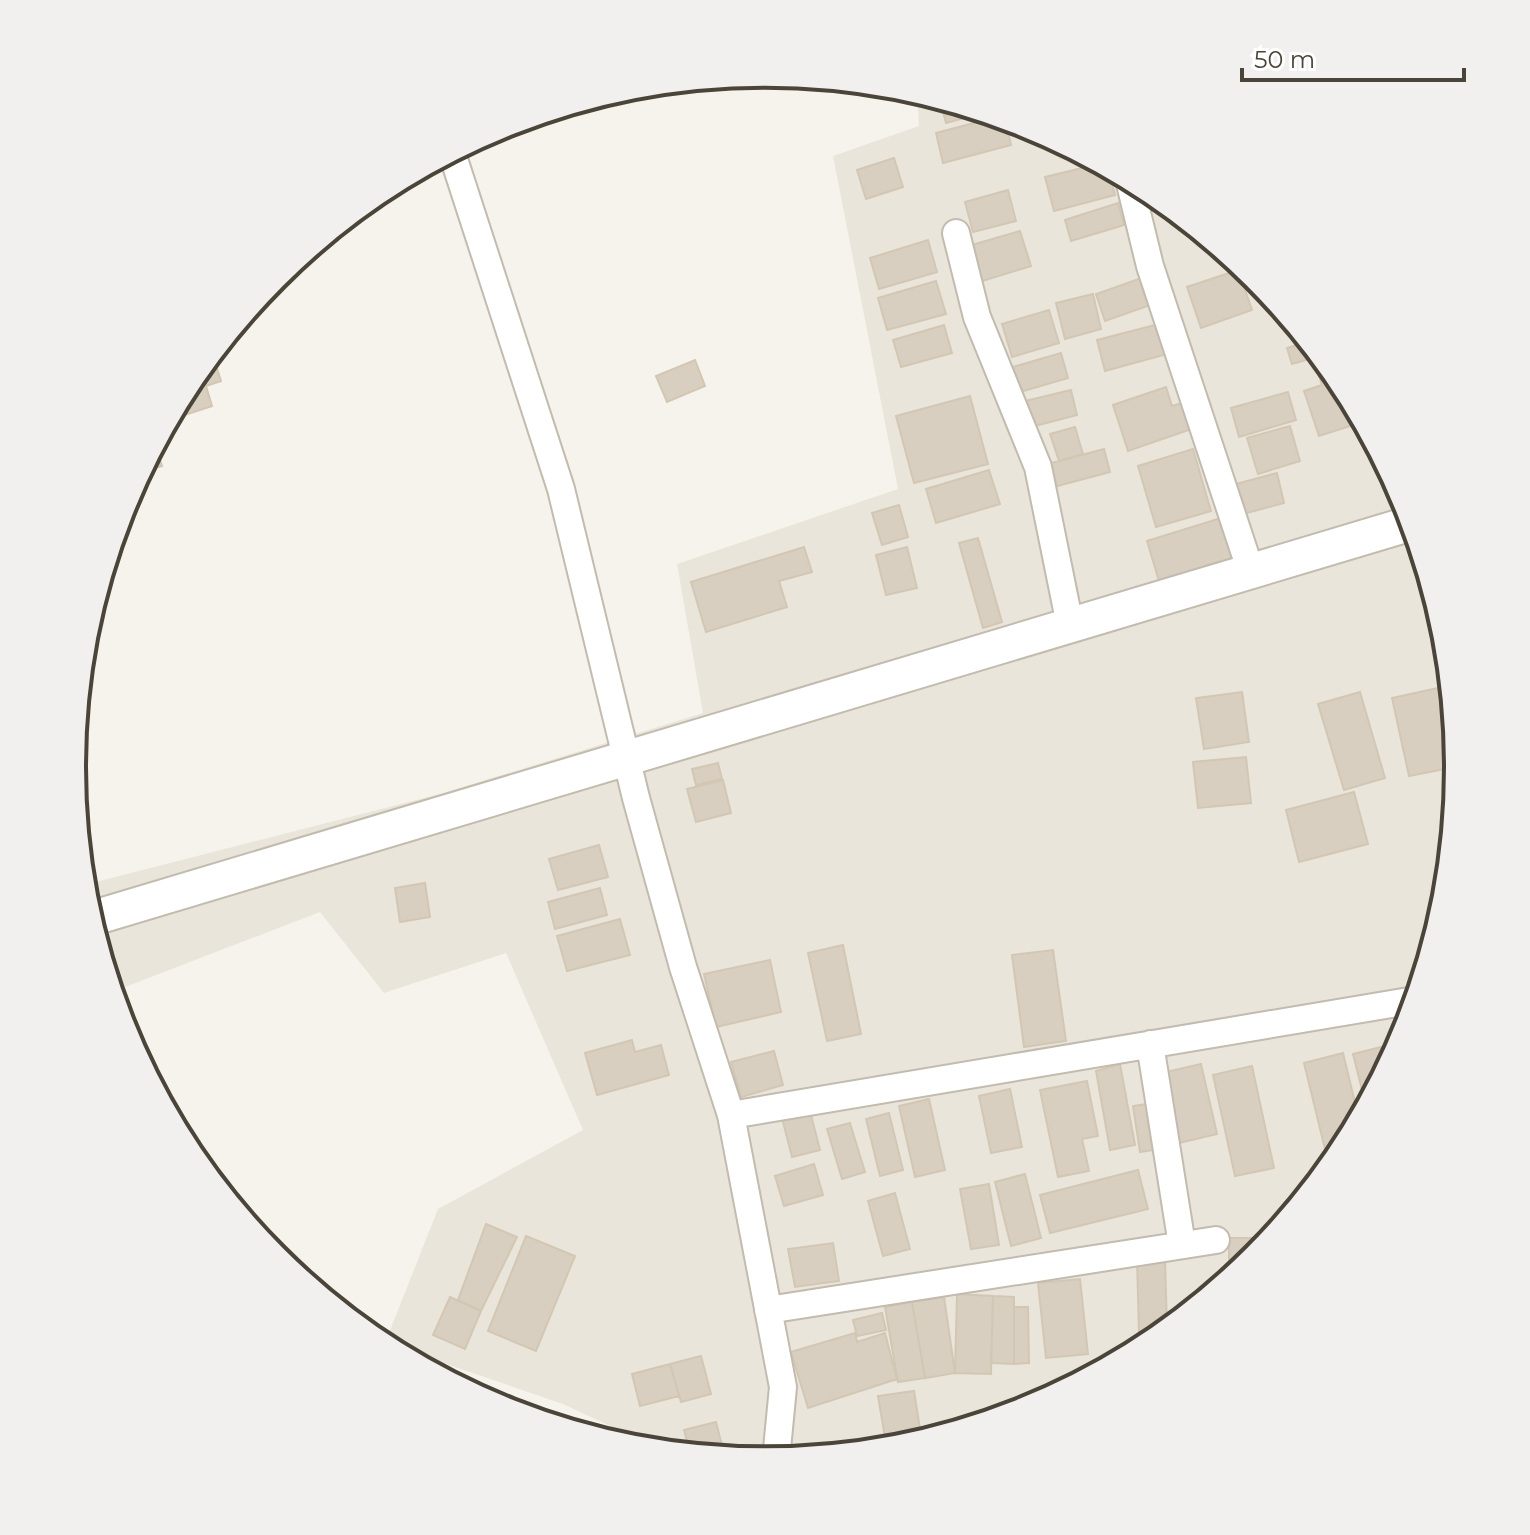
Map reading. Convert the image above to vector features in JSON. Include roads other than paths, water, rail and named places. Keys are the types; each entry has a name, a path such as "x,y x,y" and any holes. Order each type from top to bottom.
{"street":[{"path":"456,164 561,489 627,758 683,967 731,1115 783,1387 777,1446"},
{"path":"1140,202 1150,266 1251,572"},
{"path":"956,233 977,317 1038,467 1070,625"},
{"path":"103,915 1399,527"},
{"path":"731,1115 1402,1002"},
{"path":"1150,1044 1182,1245"},
{"path":"768,1310 1216,1240"}]}
